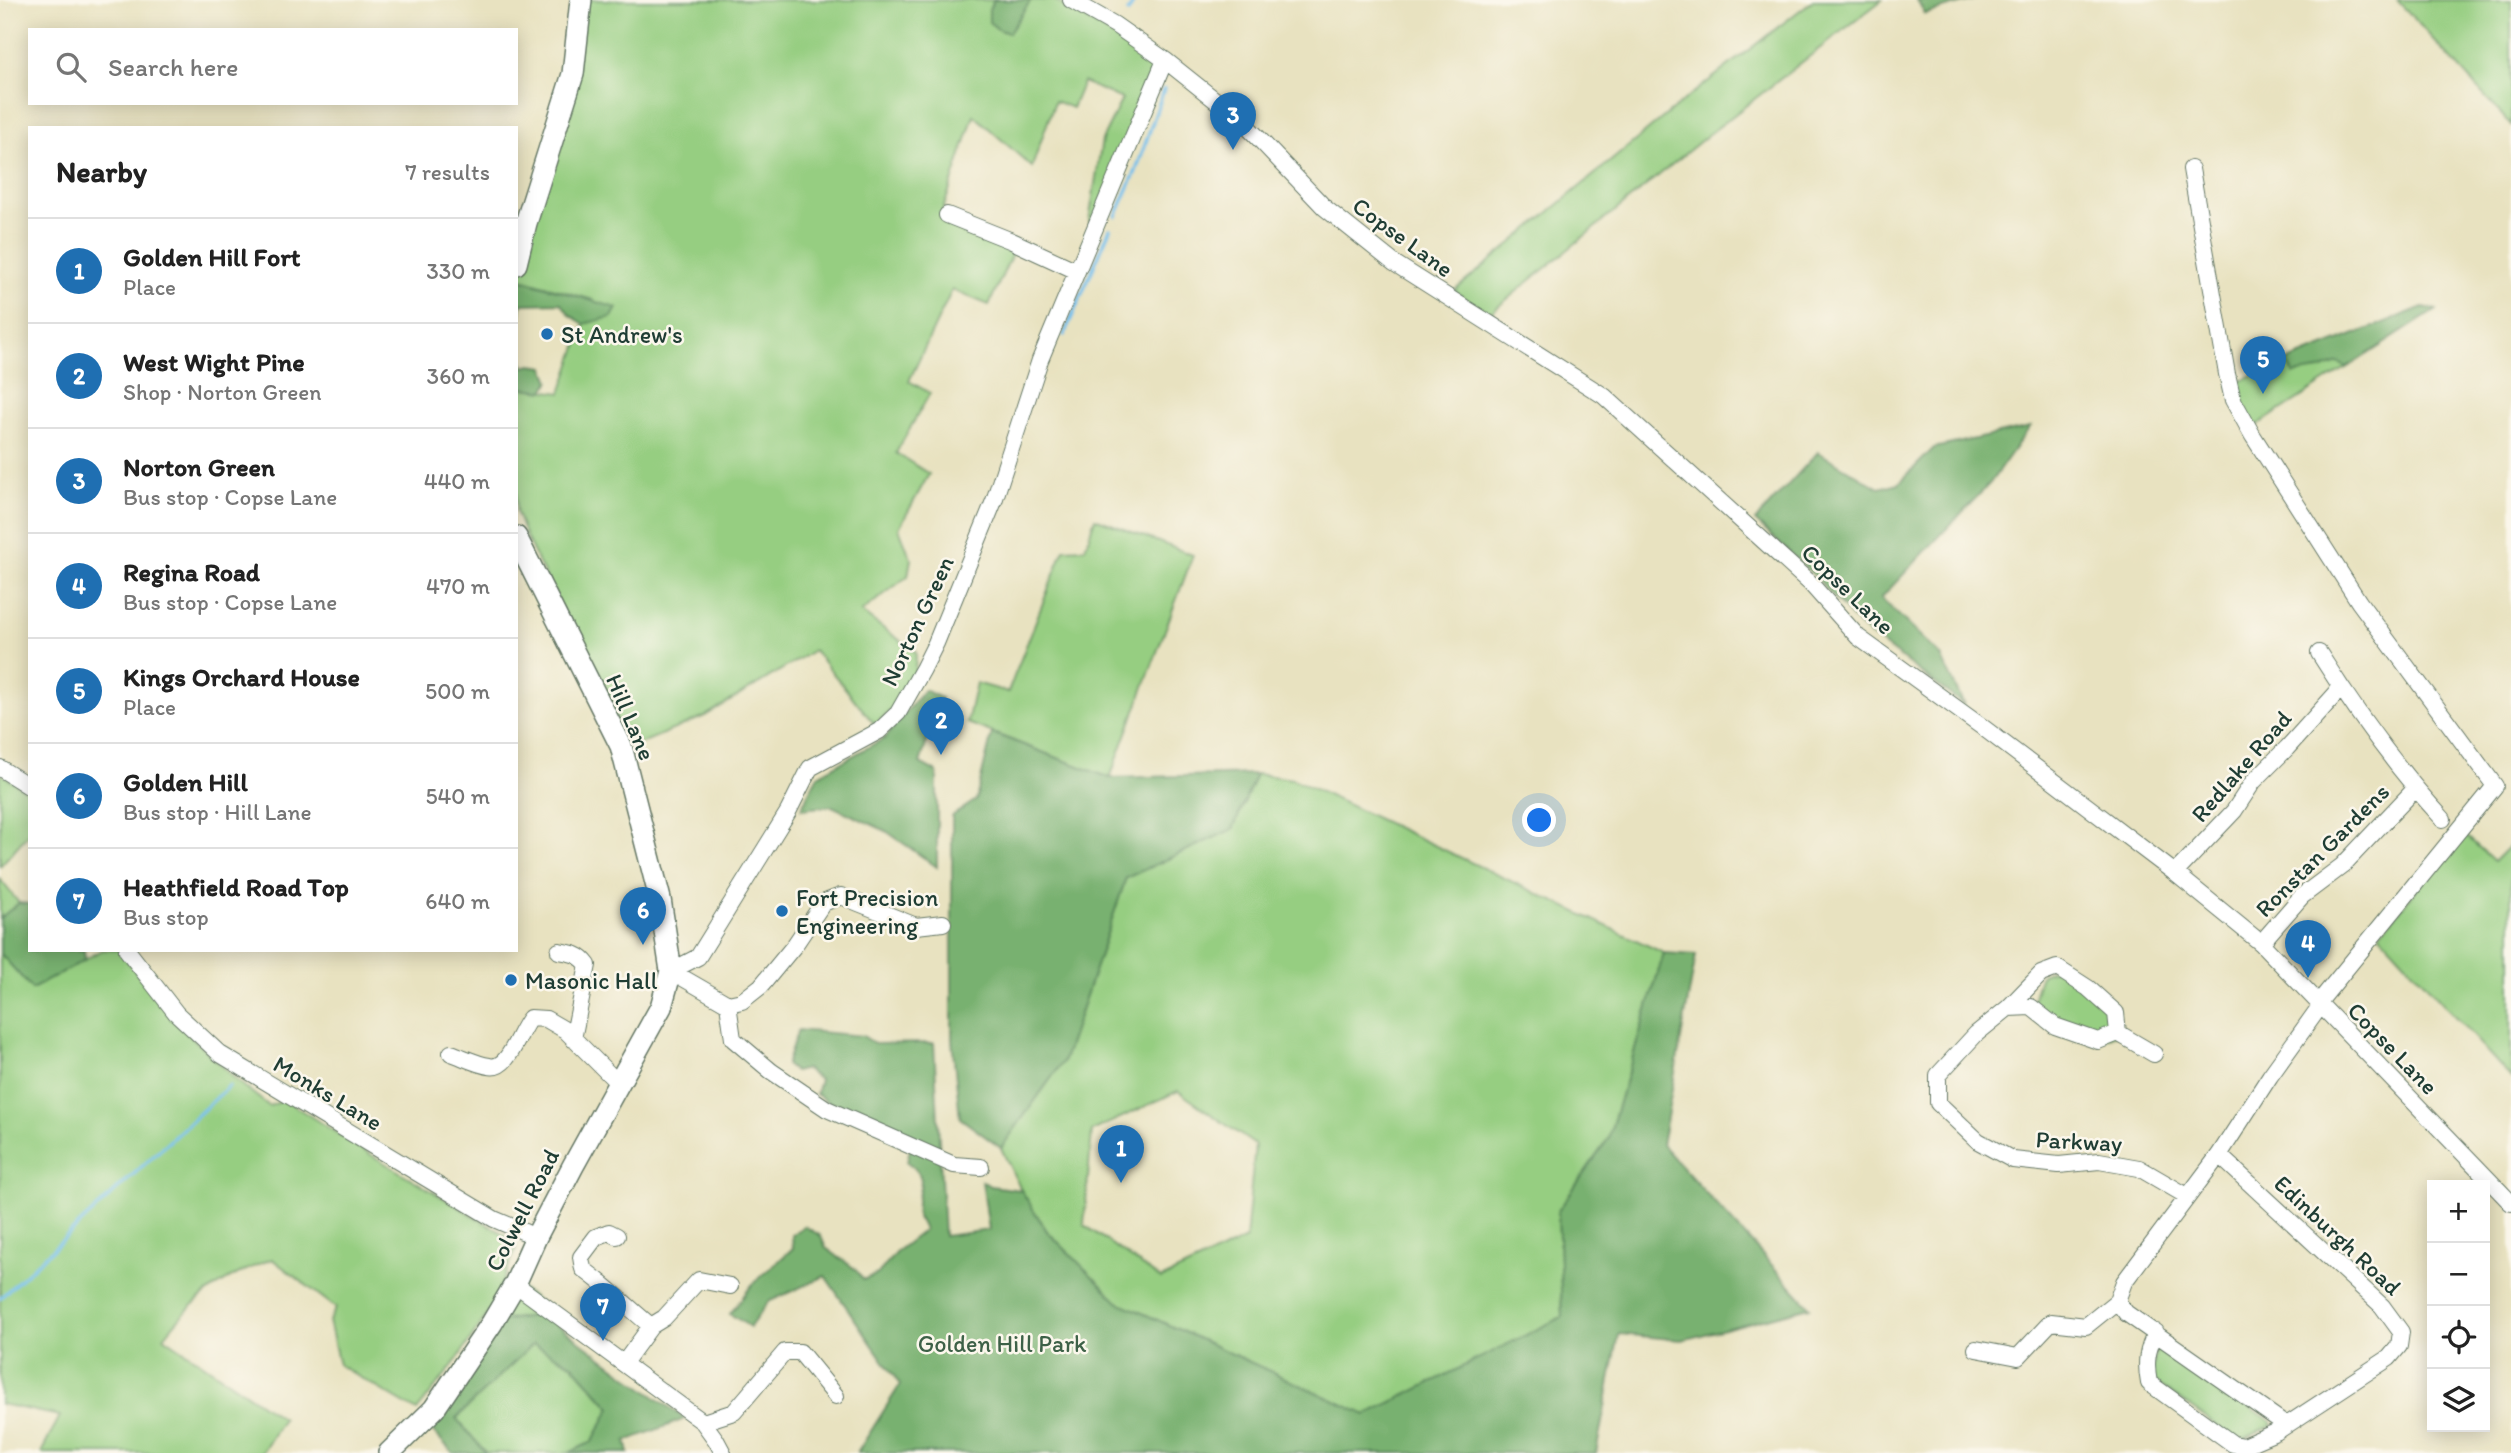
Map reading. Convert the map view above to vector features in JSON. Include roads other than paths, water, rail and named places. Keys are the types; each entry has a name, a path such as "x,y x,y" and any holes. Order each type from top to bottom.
{"main road":[{"path":"518,256 573,74 581,0"},
{"name":"Hill Lane","path":"518,541 621,746 660,899 671,971"},
{"name":"Colwell Road","path":"389,1453 434,1409 515,1284 536,1237 661,1007 671,971"}],"street":[{"name":"Copse Lane","path":"1071,0 1115,25 1165,60 1244,123 1325,208 1394,263 1604,396 1810,583 1858,638 1985,729 2175,873 2261,943 2511,1203"},
{"name":"Norton Green","path":"671,971 698,957 788,812 810,768 879,731 898,713 923,669 994,501 1041,360 1165,60"},
{"path":"1976,1349 2022,1363 2051,1322 2086,1326 2117,1301 2124,1282 2219,1155 2320,1004 2496,786 2359,602 2286,490 2233,400 2191,169"},
{"path":"947,215 1077,271"},
{"path":"2319,653 2341,688 2415,789 2444,818"},
{"name":"Redlake Road","path":"2175,873 2234,811 2253,782 2341,688"},
{"path":"0,768 28,786"},
{"name":"Ronstan Gardens","path":"2261,943 2302,897 2342,866 2415,789"},
{"path":"671,971 728,1004 742,1001 761,986 794,946 823,903 841,896 916,926 943,923"},
{"path":"559,951 576,954 588,965 573,1038"},
{"name":"Monks Lane","path":"129,952 176,1013 220,1054 494,1219 536,1237"},
{"name":"Parkway","path":"2118,1033 2116,1013 2088,988 2057,968 2040,974 2008,1008 1976,1034 1938,1075 1938,1103 1978,1141 2013,1160 2059,1165 2099,1161 2139,1168 2187,1196"},
{"path":"728,1004 733,1039 771,1071 827,1109 954,1165 981,1167"},
{"path":"2008,1008 2031,1007 2055,1026 2098,1041 2118,1033 2154,1054"},
{"path":"451,1053 503,1072 505,1061 522,1027 530,1018 546,1019 573,1038 618,1083"},
{"name":"Edinburgh Road","path":"2156,1332 2147,1351 2149,1382 2233,1444 2243,1446 2276,1432 2389,1358 2399,1346 2401,1332 2382,1306 2219,1155"},
{"path":"617,1236 609,1232 596,1237 581,1257 583,1269 651,1326"},
{"path":"624,1363 651,1326 664,1318 697,1275 730,1286"},
{"path":"515,1284 703,1422 723,1453"},
{"path":"2117,1301 2126,1313 2285,1424"},
{"path":"703,1422 734,1412 785,1352 800,1352 836,1396"}],"waterway":[{"path":"1128,12 1135,0"},
{"path":"1116,216 1136,171 1164,89"},
{"path":"1064,335 1110,229"},
{"path":"0,1298 229,1086"}],"place":[{"name":"Norton Green","path":"1233,150"},
{"name":"St Andrew's","path":"547,334"},
{"name":"Kings Orchard House","path":"2263,394"},
{"name":"West Wight Pine","path":"941,755"},
{"name":"Fort Precision Engineering","path":"782,911"},
{"name":"Golden Hill","path":"643,945"},
{"name":"Regina Road","path":"2308,978"},
{"name":"Masonic Hall","path":"511,980"},
{"name":"Golden Hill Fort","path":"1121,1183"},
{"name":"Heathfield Road Top","path":"603,1341"}],"park label":[{"name":"Golden Hill Park","path":"1002,1343"}]}
